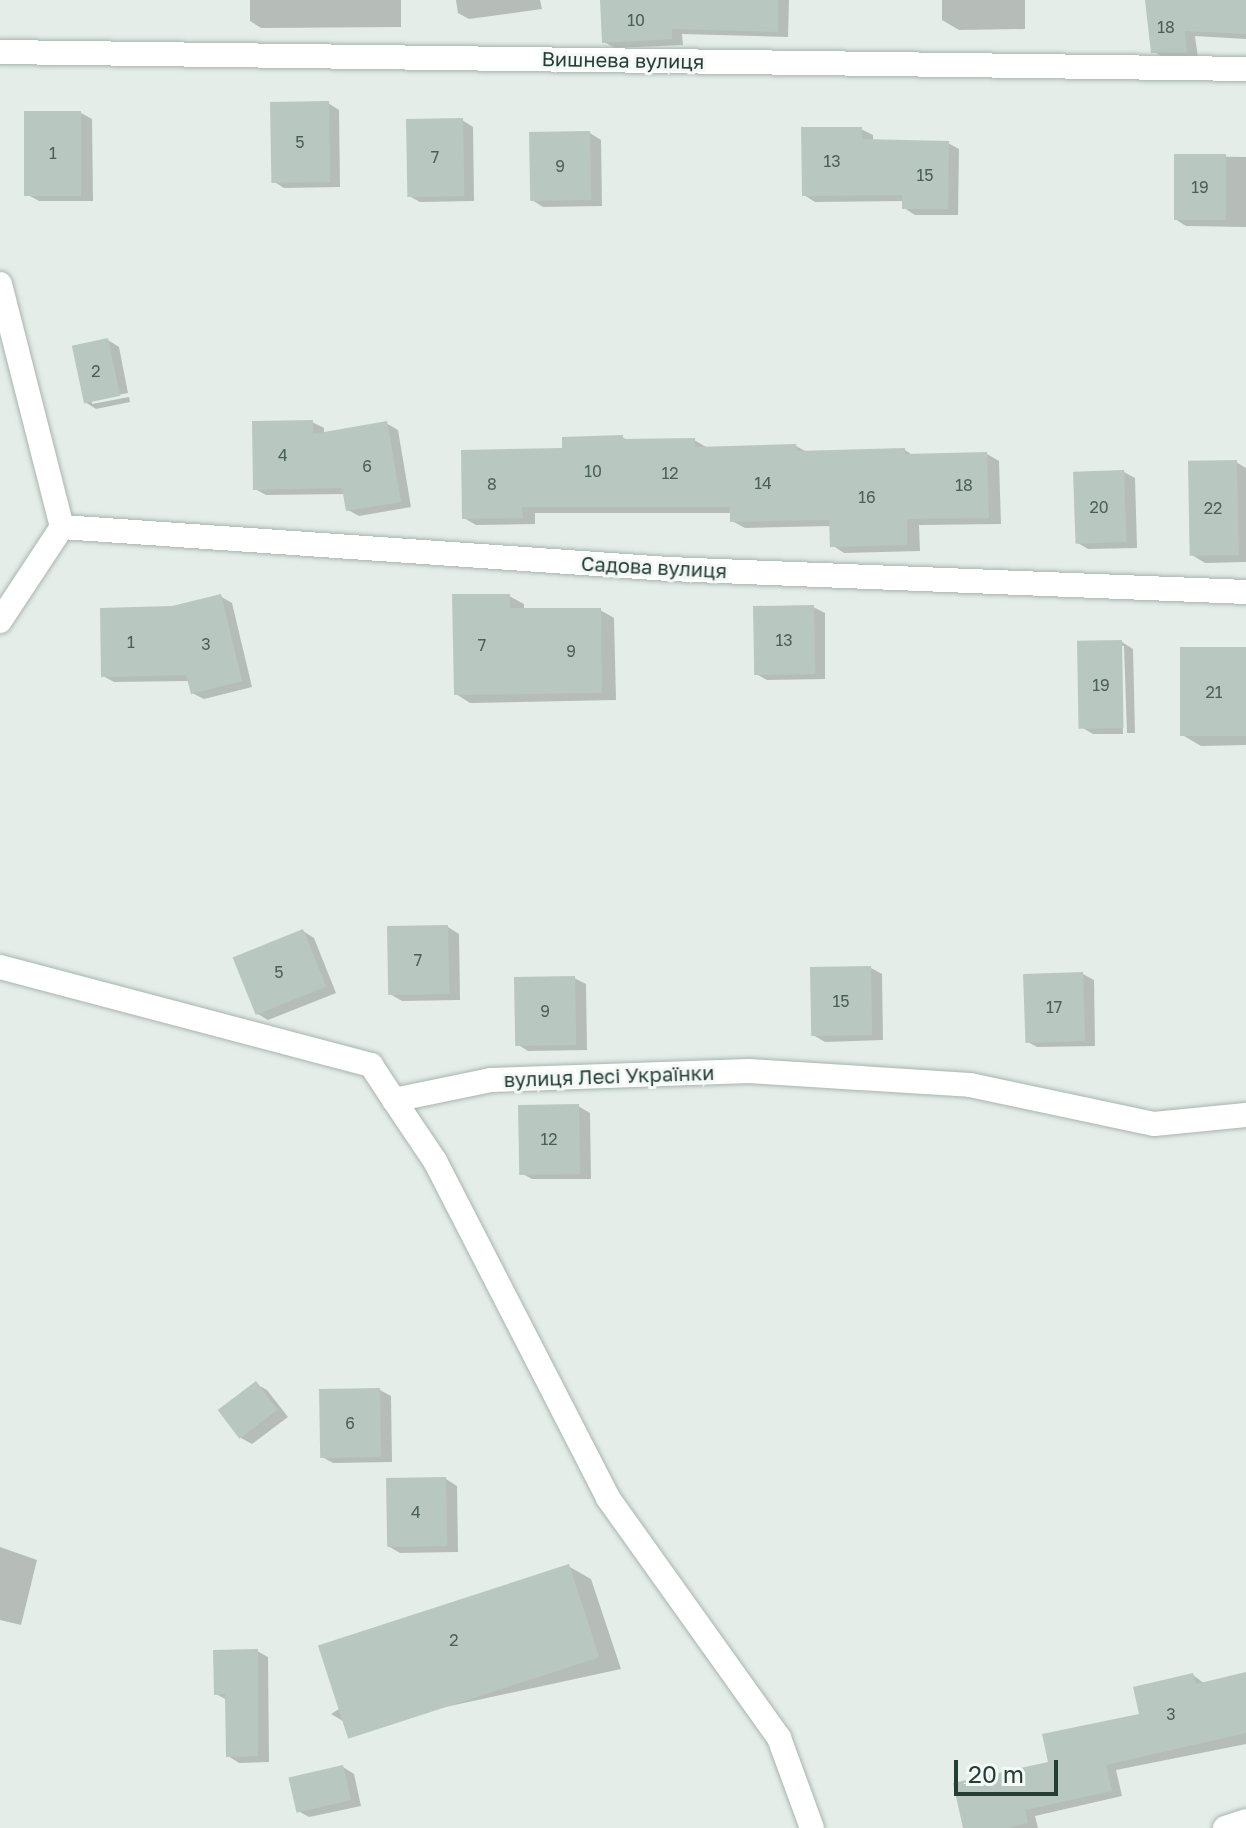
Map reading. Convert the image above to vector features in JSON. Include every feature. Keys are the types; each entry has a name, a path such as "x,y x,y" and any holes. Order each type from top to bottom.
{"street":[{"name":"Вишнева вулиця","path":"0,52 1246,69"},
{"path":"0,284 62,527 0,621"},
{"name":"Садова вулиця","path":"62,527 669,569 1246,592"},
{"path":"0,967 371,1065 435,1161 608,1498 779,1738 812,1828"},
{"name":"вулиця Лесі Українки","path":"394,1100 491,1080 749,1071 970,1085 1154,1124 1246,1115"},
{"path":"1225,1828 1246,1821"}],"building":[{"path":"600,0 778,0 778,32 672,29 672,39 602,43"},
{"path":"1145,0 1246,0 1246,34 1185,31 1187,53 1151,53"},
{"path":"329,101 330,182 271,183 270,102"},
{"path":"24,111 81,111 81,196 24,196"},
{"path":"463,118 464,196 407,197 406,119"},
{"path":"801,127 862,127 862,139 949,141 948,209 902,209 902,195 802,196"},
{"path":"590,131 591,200 530,201 529,132"},
{"path":"1174,154 1226,154 1226,220 1174,220"},
{"path":"108,338 120,396 84,403 72,346"},
{"path":"313,420 313,434 387,421 401,502 346,511 342,488 253,490 252,421"},
{"path":"623,435 623,439 695,438 695,447 796,444 797,451 905,448 905,454 987,452 989,518 907,519 907,545 830,547 829,520 730,522 730,507 522,507 523,518 462,519 461,450 562,448 562,437"},
{"path":"1237,460 1239,555 1190,556 1188,461"},
{"path":"1124,470 1127,542 1076,544 1073,472"},
{"path":"221,594 242,681 191,694 186,675 101,677 100,608 172,606"},
{"path":"452,594 510,594 510,608 601,608 602,693 454,695"},
{"path":"814,605 815,674 754,675 753,606"},
{"path":"1122,640 1124,728 1079,729 1077,641"},
{"path":"1180,647 1246,647 1246,736 1180,736"},
{"path":"448,925 449,994 388,995 387,926"},
{"path":"303,929 326,986 256,1015 233,957"},
{"path":"871,966 872,1035 811,1036 810,967"},
{"path":"1083,972 1085,1041 1025,1043 1023,974"},
{"path":"575,976 576,1045 515,1046 514,977"},
{"path":"579,1104 580,1174 519,1175 518,1105"},
{"path":"256,1381 278,1410 239,1439 218,1410"},
{"path":"380,1388 381,1457 320,1458 319,1389"},
{"path":"446,1477 447,1546 387,1547 386,1478"},
{"path":"569,1564 599,1657 348,1739 318,1646"},
{"path":"258,1649 258,1756 226,1757 225,1694 214,1695 213,1650"},
{"path":"1246,1672 1246,1733 1106,1765 1112,1791 1025,1810 1028,1823 1006,1828 963,1828 953,1783 1048,1762 1042,1734 1139,1714 1133,1687 1193,1673 1196,1684"},
{"path":"343,1765 351,1800 297,1813 288,1778"}]}
